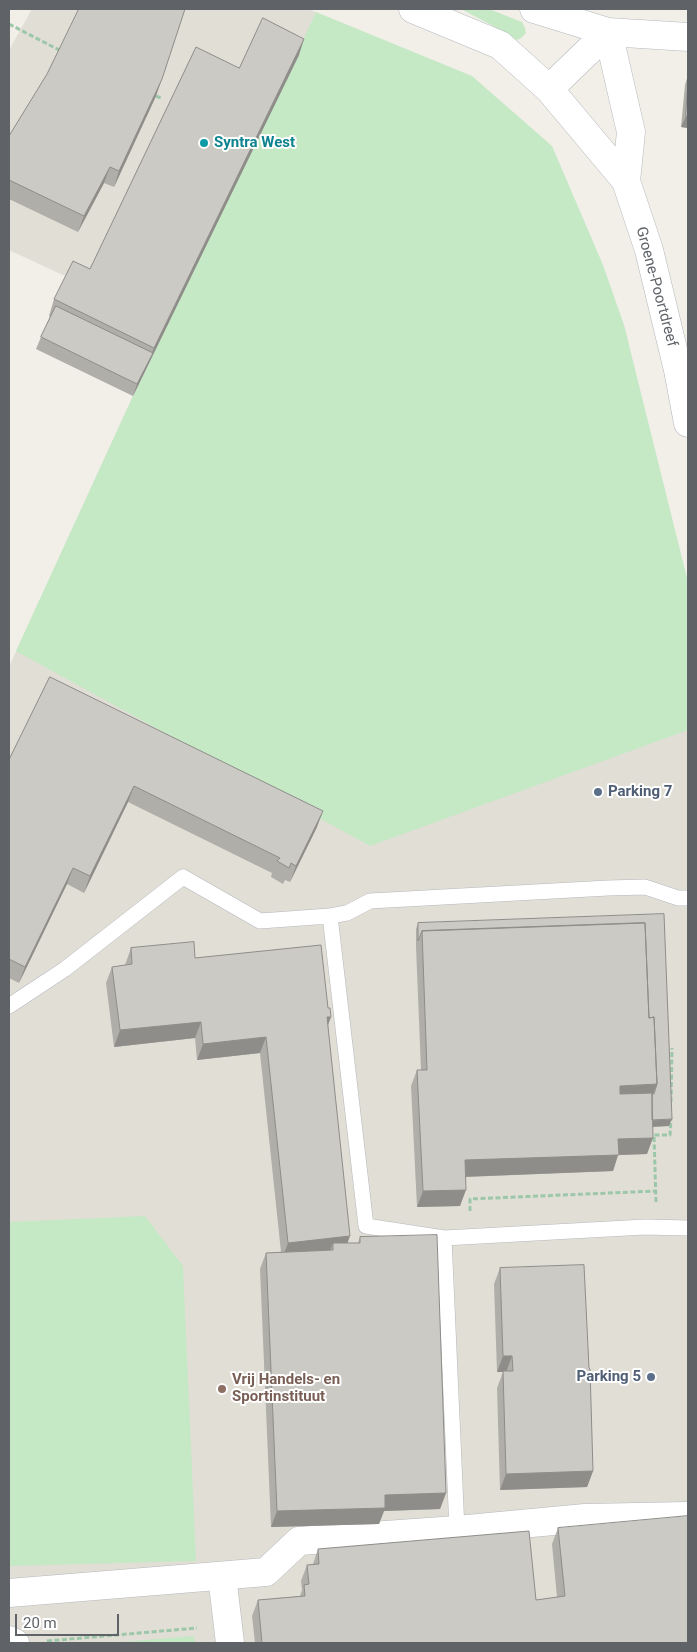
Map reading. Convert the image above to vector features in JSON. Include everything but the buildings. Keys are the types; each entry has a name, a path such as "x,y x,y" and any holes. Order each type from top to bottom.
{"street":[{"name":"Groene-Poortdreef","path":"413,9 500,45 549,89 626,181 649,250 678,370 688,423"},
{"path":"534,9 608,32 688,37"},
{"name":"Groene-Poortdreef","path":"608,32 631,132 626,181"},
{"path":"549,89 608,32"},
{"path":"9,1593 266,1572 299,1541 457,1530 585,1518 688,1516"},
{"path":"222,1576 229,1634"},
{"path":"9,1640 27,1642"}],"lane":[{"path":"9,1006 65,969 183,877 260,920 330,916 347,913 370,902 608,888 645,887 678,898 688,898"},
{"path":"330,916 366,1226 444,1238 688,1228"},
{"path":"444,1238 457,1530"}],"path":[{"path":"9,24 61,51"},
{"path":"156,96 161,98"},
{"path":"671,1106 672,1048"},
{"path":"657,1228 654,1135 670,1135 671,1116"},
{"path":"470,1237 470,1199 656,1191"},
{"path":"27,1642 229,1634"}],"shaded area":[{"path":"32,9 307,9 316,12 299,55 228,202 624,325 688,600 688,1643 9,1643 9,667 133,396 36,349 67,277 9,250 9,50"}],"green space":[{"path":"461,9 489,9 522,22 526,33 520,39 514,40 497,28"},
{"path":"316,12 472,76 552,146 603,265 624,325 688,582 688,730 370,846 16,651 133,396"},
{"path":"145,1216 183,1266 196,1561 9,1566 9,1222"},
{"path":"194,1636 195,1643 110,1643"}],"place":[{"name":"Syntra West","path":"204,143"},
{"name":"Parking 7","path":"598,792"},
{"name":"Parking 5","path":"651,1377"},
{"name":"Vrij Handels- en Sportinstituut","path":"222,1389"}]}
